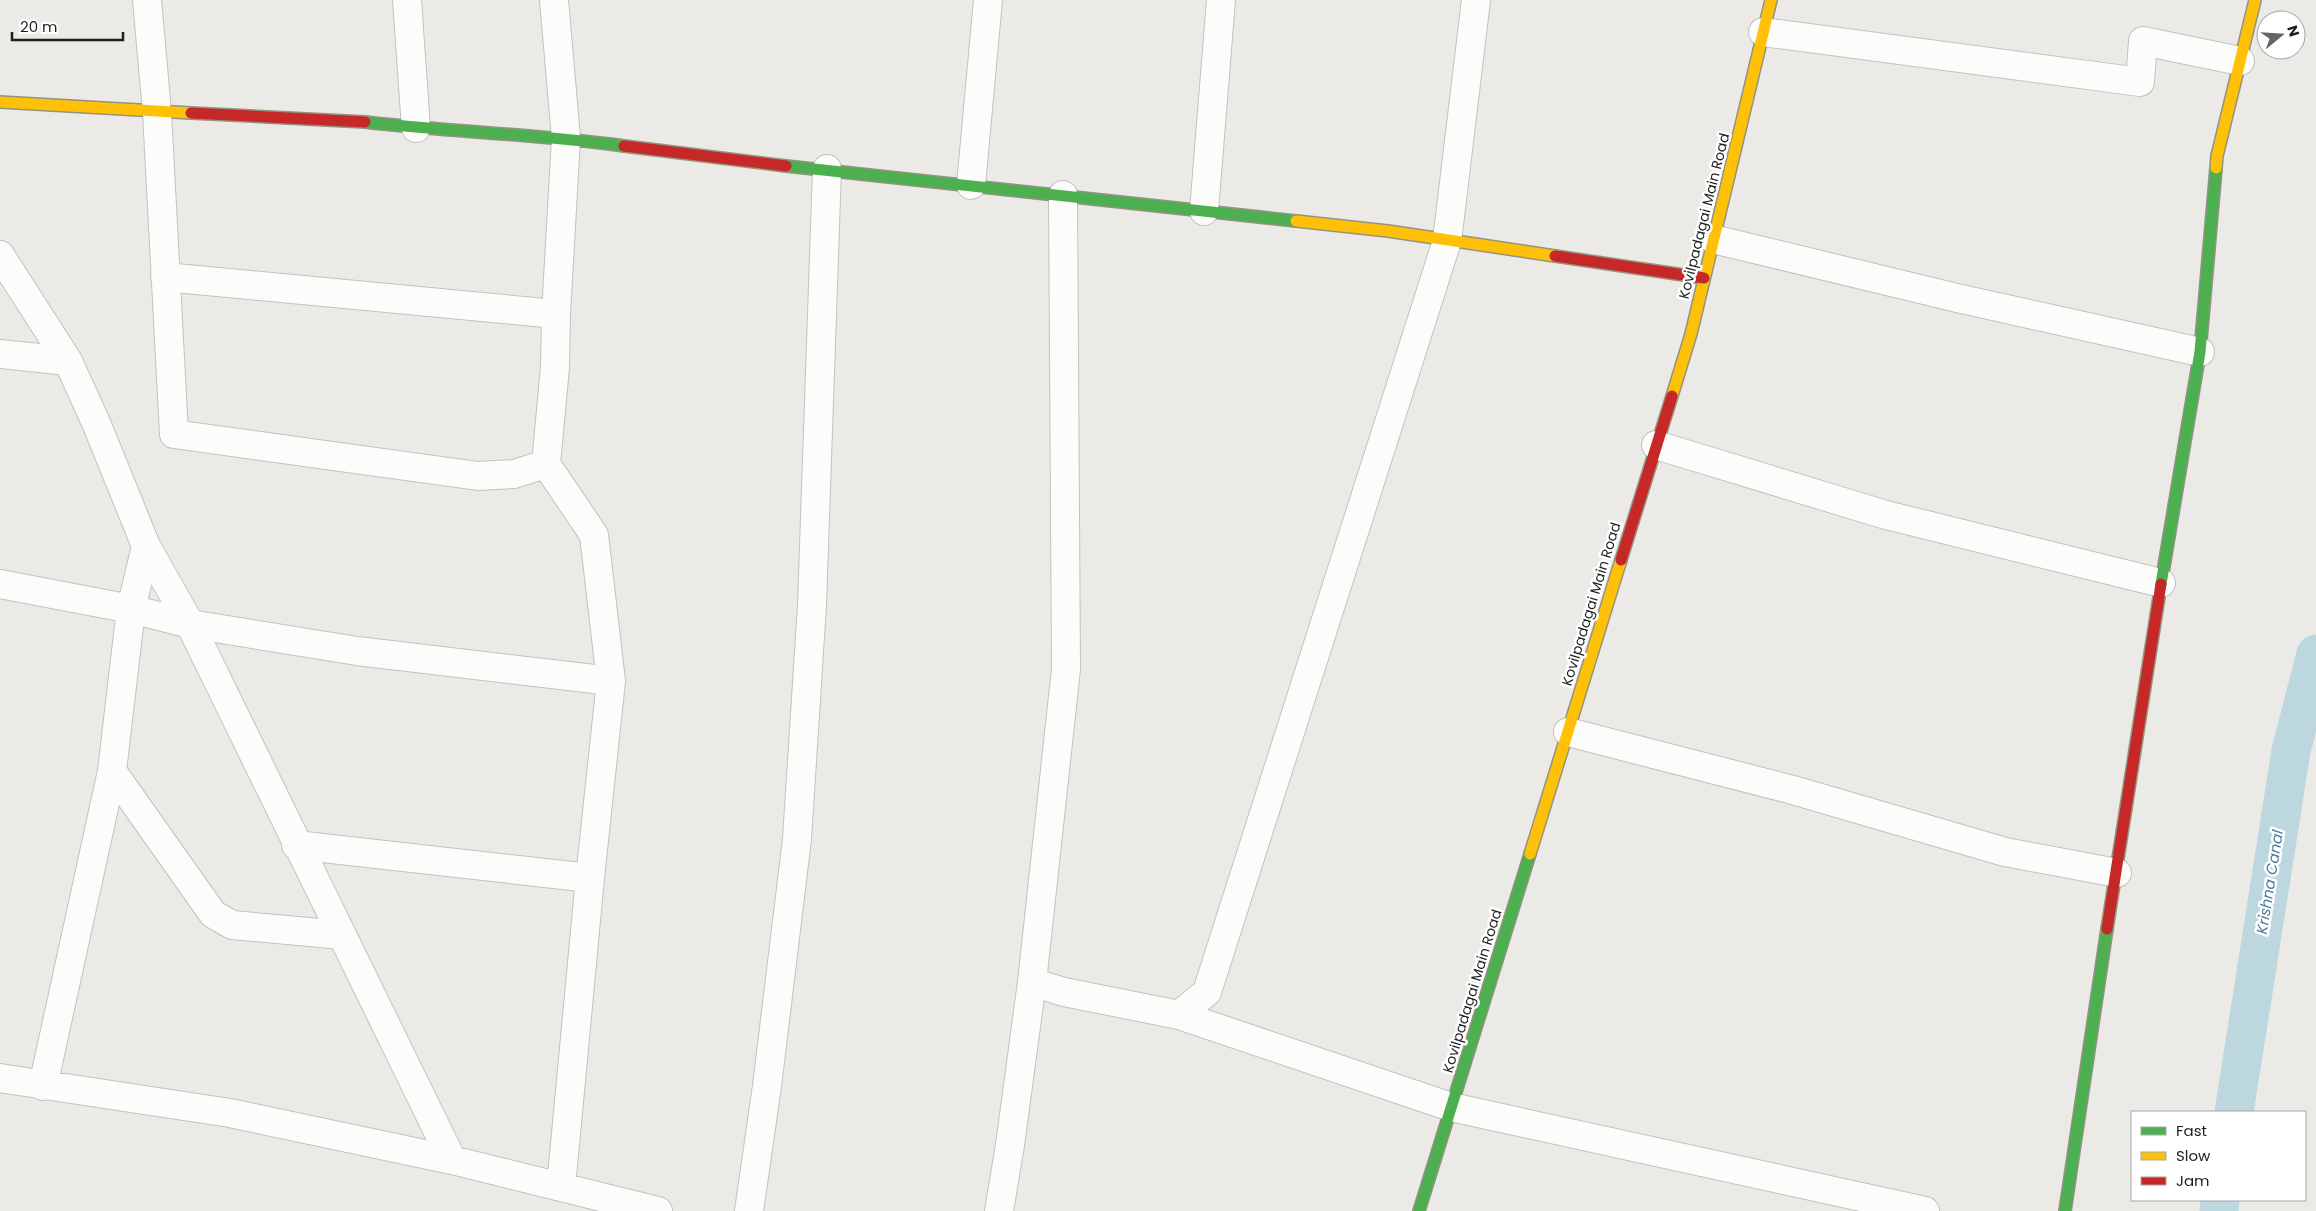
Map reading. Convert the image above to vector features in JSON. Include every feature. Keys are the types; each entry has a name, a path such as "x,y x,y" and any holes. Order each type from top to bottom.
{"street":[{"path":"147,0 157,112 174,434 478,476 514,474 546,464"},
{"path":"407,0 416,128"},
{"path":"554,0 566,138 556,314 555,367 546,464 594,535 610,681 562,1187"},
{"path":"971,185 988,0"},
{"path":"1204,211 1221,0"},
{"path":"1179,1015 1207,992 1447,241 1476,0"},
{"name":"Kovilpadagai Main Road","path":"1419,1211 1691,334 1771,0"},
{"path":"2065,1211 2161,583 2200,352 2217,156 2255,0"},
{"path":"1763,32 2140,82 2143,42 2240,61"},
{"path":"0,102 157,112 346,120 416,128 566,138 826,169 1388,231 1704,278"},
{"path":"749,1211 767,1086 797,839 812,605 826,169"},
{"path":"999,1211 1032,982 1066,670 1063,195"},
{"path":"1713,239 1957,298 2200,352"},
{"path":"0,255 68,361 146,546 190,624 296,845 452,1160"},
{"path":"166,277 556,314"},
{"path":"0,354 68,361"},
{"path":"1656,445 1886,515 2161,583"},
{"path":"43,1086 112,771 131,609 146,546"},
{"path":"0,584 131,609 190,624 357,651 610,681"},
{"path":"1568,732 1793,790 2005,852 2117,874"},
{"path":"112,771 213,914 232,925 342,935"},
{"path":"296,845 590,878"},
{"path":"1032,982 1064,992 1179,1015 1451,1108 1925,1211"},
{"path":"0,1078 230,1113 452,1160 658,1211"}],"waterway":[{"name":"Krishna Canal","path":"2234,1111 2291,751 2316,654"},
{"name":"Krishna Canal","path":"2219,1211 2220,1201"}],"traffic: fast":[{"path":"365,122 624,146"},
{"path":"786,166 1296,221"},
{"path":"2161,584 2200,352 2216,168"},
{"path":"1419,1211 1530,854"},
{"path":"2065,1211 2107,929"}],"traffic: slow":[{"path":"1672,396 1691,334 1771,0"},
{"path":"2216,168 2217,156 2255,0"},
{"path":"0,102 191,113"},
{"path":"1296,221 1388,231 1555,256"},
{"path":"1530,854 1621,560"}],"traffic: jam":[{"path":"191,113 365,122"},
{"path":"624,146 786,166"},
{"path":"1555,256 1704,278"},
{"path":"1621,560 1672,396"},
{"path":"2107,929 2161,584"}]}
